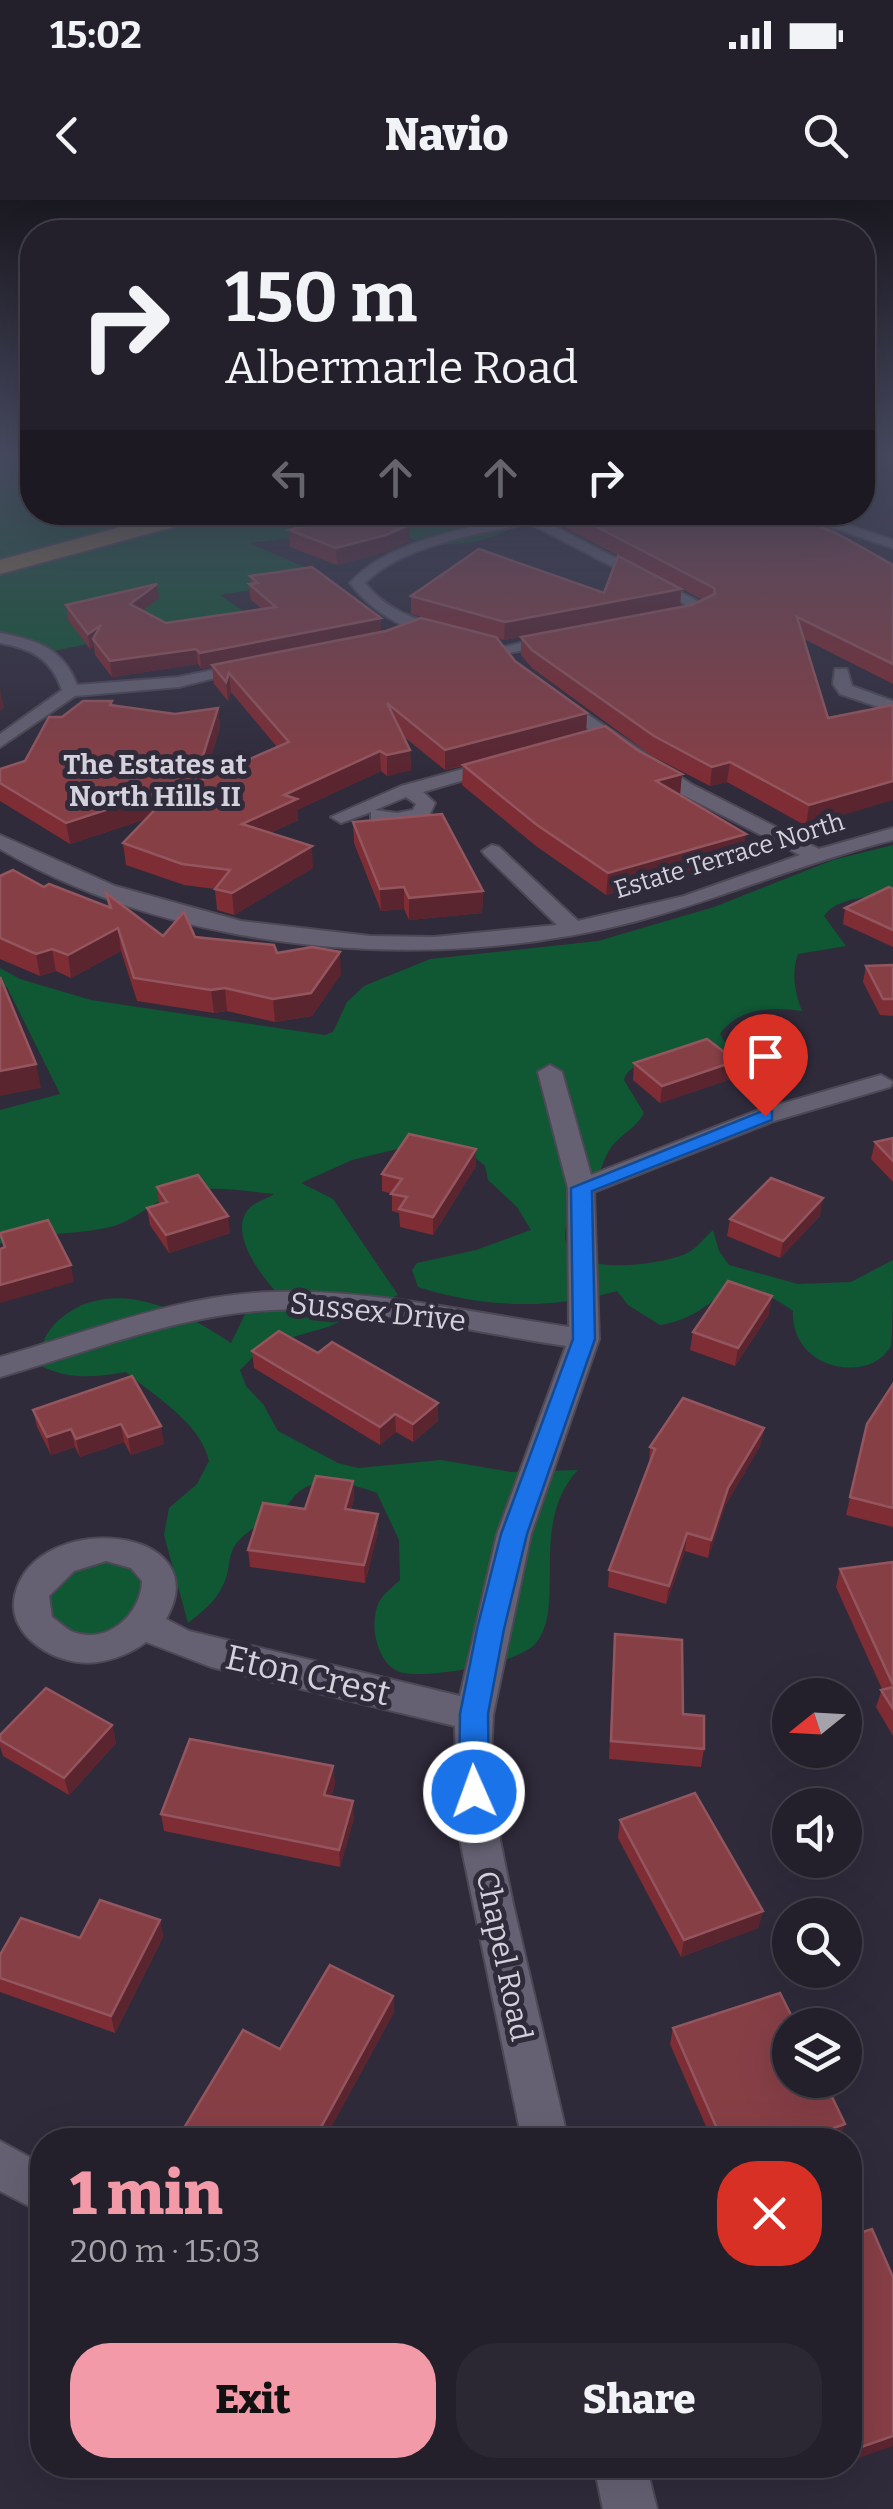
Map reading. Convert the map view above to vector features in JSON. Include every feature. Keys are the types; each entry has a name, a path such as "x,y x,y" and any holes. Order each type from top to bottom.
{"street":[{"path":"389,562 363,573 356,583 364,594 419,627 463,635"},
{"path":"614,562 703,608 696,618 654,621"},
{"path":"399,637 419,627"},
{"path":"502,651 580,635"},
{"path":"0,638 48,652 63,666 71,691"},
{"path":"0,742 71,691 178,691 261,665"},
{"path":"841,672 846,690 893,708"},
{"path":"538,684 599,738 684,788 818,856"},
{"path":"341,817 362,807 388,818 421,814 426,803 408,790 522,758"},
{"name":"Estate Terrace North","path":"0,841 30,859 144,903 230,926 302,940 404,946 573,928 691,900 893,834"},
{"path":"492,851 573,928"},
{"path":"0,871 30,859"},
{"name":"Chapel Road","path":"542,2128 478,1830 472,1756 474,1714 514,1534 584,1339 582,1188 550,1072"},
{"path":"582,1188 765,1116 880,1082"},
{"name":"Sussex Drive","path":"0,1368 207,1308 273,1300 340,1302 584,1339"},
{"name":"Eton Crest","path":"146,1625 211,1653 474,1714"},
{"path":"0,2164 30,2183"},
{"path":"623,2478 630,2509"}],"green space":[{"path":"0,562 293,562 328,577 220,595 272,632 225,616 48,652 0,638"},
{"path":"893,845 893,896 837,905 824,916 846,946 798,954 795,983 802,1011 768,1009 737,1018 720,1034 734,1057 672,1057 640,1064 629,1071 624,1080 644,1113 612,1146 589,1195 566,1227 567,1244 576,1256 611,1265 683,1255 713,1230 719,1251 729,1265 798,1284 851,1282 893,1260 891,1346 881,1358 850,1368 817,1358 804,1347 795,1331 793,1311 750,1290 723,1295 698,1311 660,1325 628,1305 617,1291 568,1301 518,1304 467,1299 418,1287 412,1270 417,1263 476,1250 531,1230 517,1207 488,1180 485,1166 470,1153 414,1145 352,1160 301,1183 333,1199 398,1295 328,1327 265,1345 240,1370 246,1386 263,1404 278,1431 338,1463 358,1468 441,1460 511,1472 578,1470 563,1491 555,1514 545,1627 527,1651 494,1663 433,1673 404,1673 395,1669 381,1654 374,1622 381,1599 400,1580 399,1540 377,1493 329,1482 301,1490 235,1545 216,1597 188,1623 164,1535 169,1508 197,1484 209,1461 204,1447 175,1411 126,1372 84,1376 53,1371 43,1367 42,1346 55,1324 80,1306 124,1299 169,1309 231,1343 247,1310 279,1295 248,1252 242,1226 253,1205 274,1194 195,1190 161,1200 114,1226 0,1244 0,1110 60,1094 7,987 0,986 0,968 20,979 91,1000 325,1035 333,1032 347,1002 364,986 430,959 598,941 714,907 833,860"},
{"path":"142,1557 147,1625 63,1646 32,1596 66,1558"}],"building":[{"path":"461,562 515,562 604,593 616,562 629,562 681,589 505,622 411,596"},
{"path":"664,562 887,562 893,565 893,664 797,617 828,718 893,705 893,781 809,805 730,762 712,767 654,736 532,650 521,637 692,605 715,594 714,588"},
{"path":"312,567 381,618 200,653 196,649 110,661 93,639 101,625 88,634 66,605 157,584 130,604 166,623 276,607 249,584 258,583 250,576"},
{"path":"421,618 496,637 515,661 587,713 445,750 387,703 410,750 387,755 380,751 284,795 297,799 242,824 312,846 232,893 215,889 230,870 182,864 123,843 171,793 289,742 229,673 226,682 212,665 386,631"},
{"path":"83,701 112,701 110,705 175,714 218,708 195,781 66,823 0,783 0,769 25,761 49,717 62,717"},
{"path":"605,726 637,750 682,774 656,781 746,834 608,873 537,825 463,765"},
{"path":"442,814 483,891 409,898 404,887 380,889 353,822"},
{"path":"13,870 44,887 49,884 111,908 106,893 163,936 184,912 195,937 274,945 277,953 312,947 340,952 311,993 273,999 225,988 211,990 134,978 118,928 68,955 52,949 36,954 0,938 0,876"},
{"path":"889,887 893,889 893,930 845,908"},
{"path":"893,965 893,999 883,999 866,966"},
{"path":"0,977 36,1064 0,1071"},
{"path":"707,1039 736,1061 662,1086 634,1063"},
{"path":"409,1134 476,1149 433,1217 399,1209 407,1197 391,1194 402,1179 382,1174"},
{"path":"893,1138 893,1161 875,1142"},
{"path":"198,1175 228,1216 166,1235 147,1208 167,1202 157,1187"},
{"path":"771,1178 823,1198 783,1241 730,1219"},
{"path":"48,1220 71,1265 0,1285 0,1249 5,1247 0,1233"},
{"path":"728,1281 772,1296 738,1348 693,1332"},
{"path":"279,1331 318,1353 332,1342 438,1403 413,1424 395,1414 380,1427 252,1351"},
{"path":"132,1376 161,1426 128,1437 121,1424 76,1439 71,1429 47,1437 33,1410"},
{"path":"893,1384 893,1508 850,1497 867,1424"},
{"path":"683,1398 764,1428 728,1488 711,1540 687,1533 669,1586 609,1570 655,1449 650,1447"},
{"path":"316,1476 353,1481 345,1509 378,1514 364,1565 248,1550 263,1503 305,1509"},
{"path":"893,1562 893,1685 840,1569"},
{"path":"615,1634 682,1640 683,1714 704,1716 704,1749 611,1741"},
{"path":"893,1687 893,1709 881,1690"},
{"path":"46,1688 112,1725 64,1778 0,1740 0,1735"},
{"path":"190,1739 333,1766 324,1795 353,1801 339,1850 161,1814"},
{"path":"695,1793 763,1911 684,1940 620,1820"},
{"path":"100,1900 160,1920 111,2016 0,1978 0,1955 21,1918 80,1938"},
{"path":"330,1965 393,1996 321,2128 184,2128 243,2030 280,2049"},
{"path":"780,1993 788,2008 772,2008 772,2098 833,2098 845,2124 834,2128 717,2128 673,2028"},
{"path":"872,2229 893,2277 893,2436 862,2447 862,2232"}],"district":[{"name":"The Estates at North Hills II","path":"155,780"}],"route":[{"path":"474,1792 474,1714 490,1629 514,1534 584,1339 582,1188 765,1116"}]}
